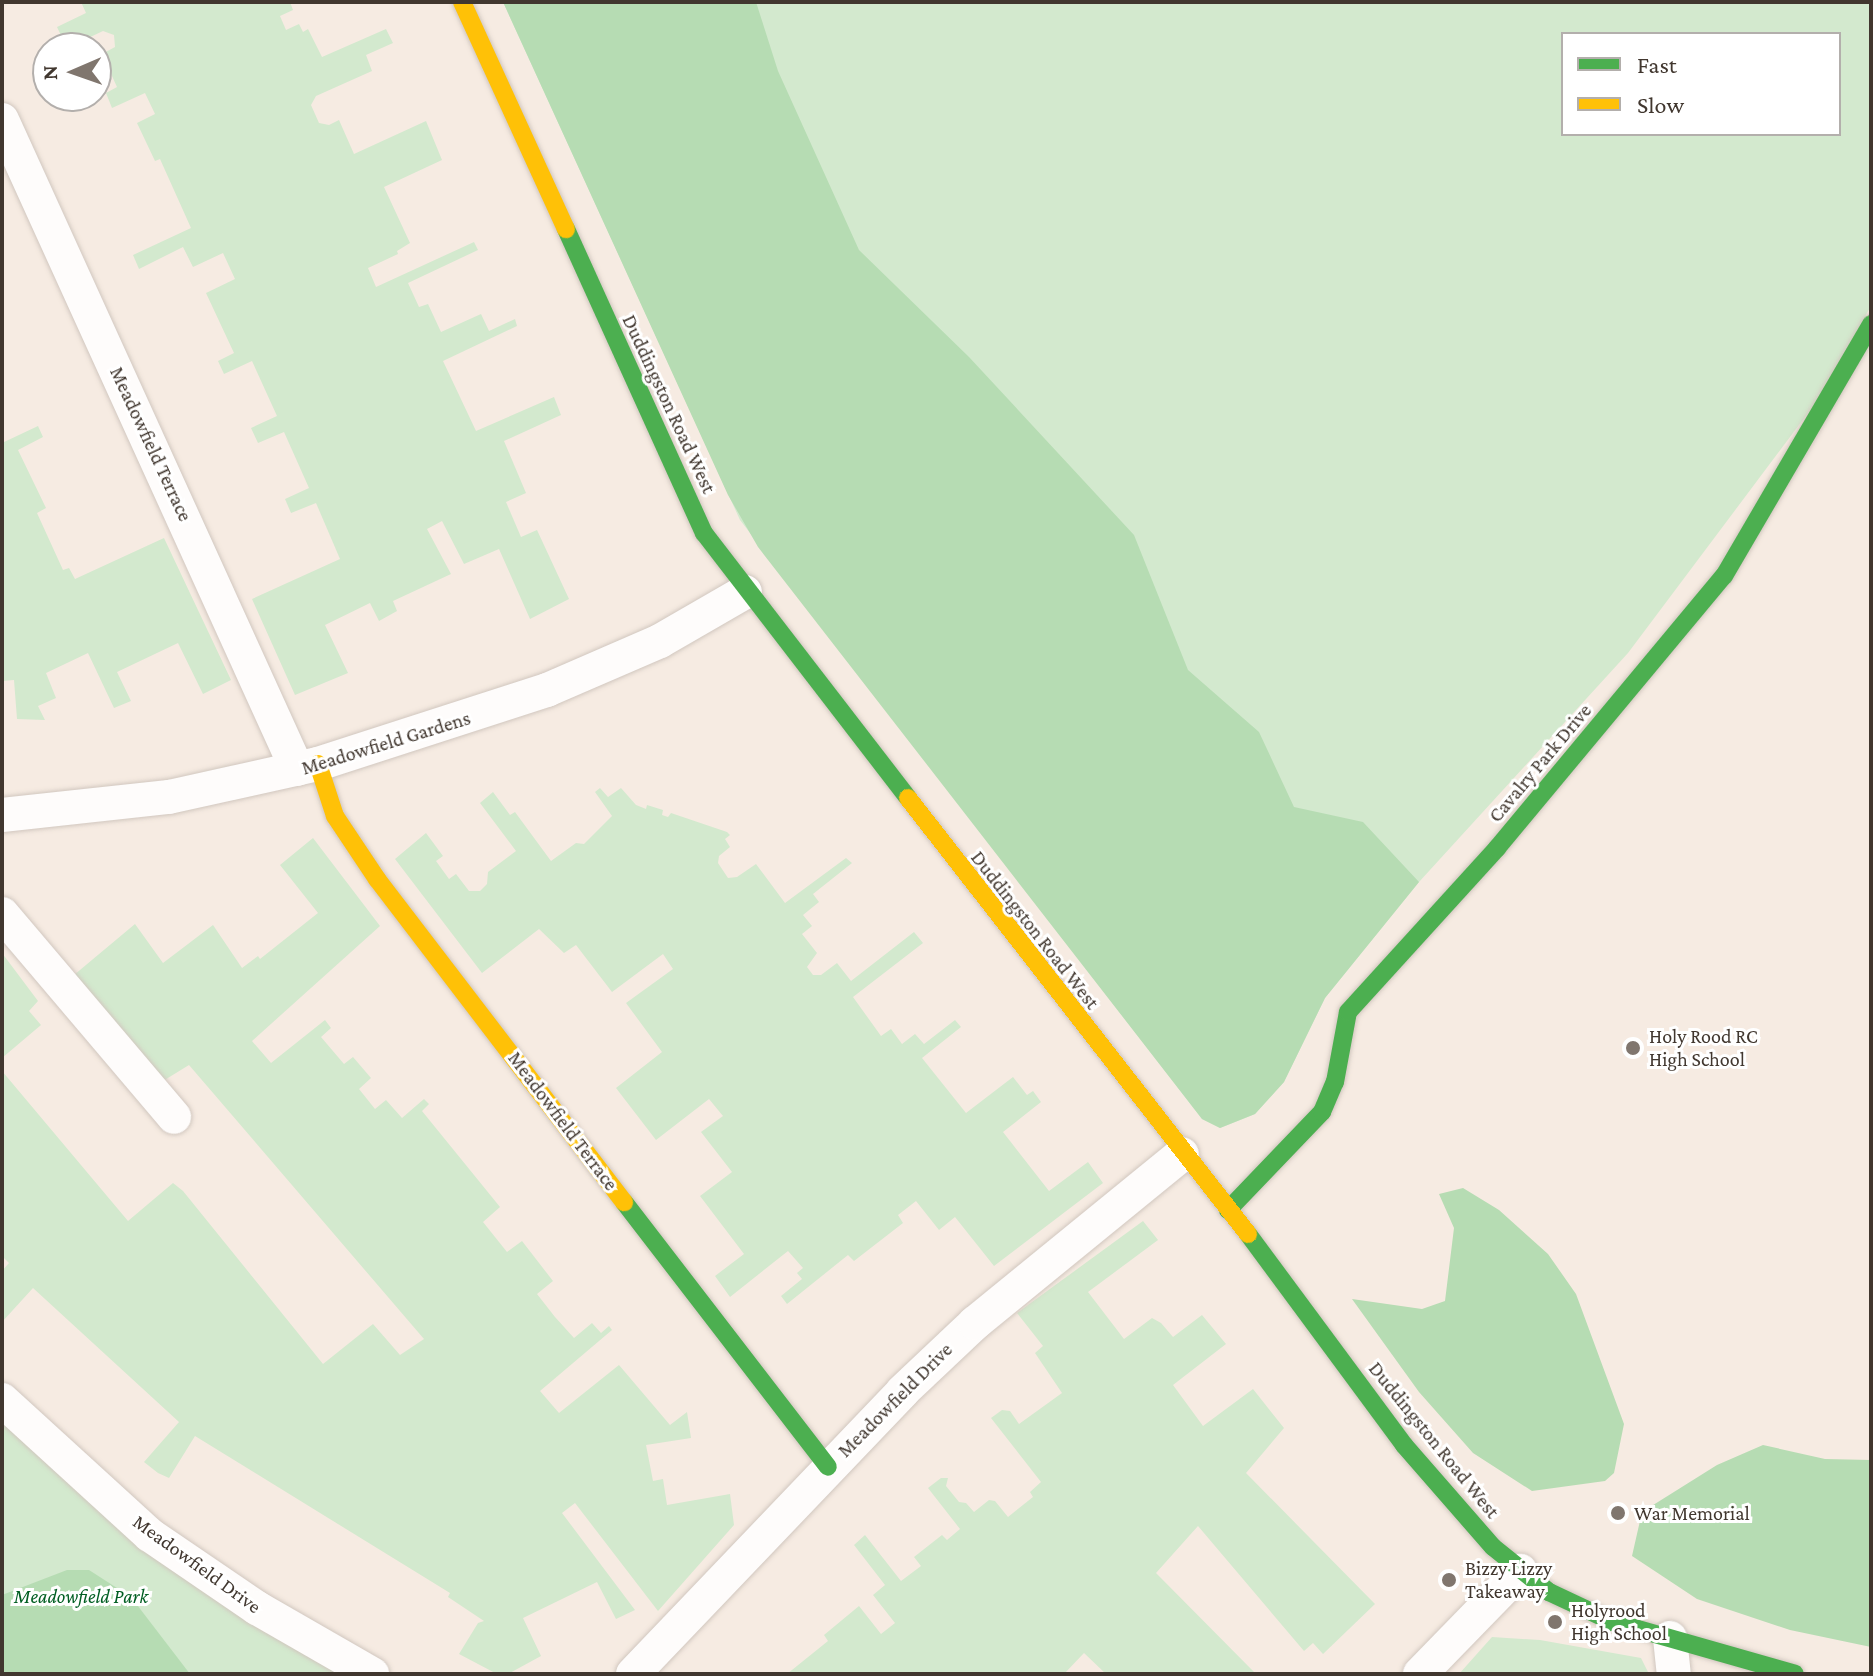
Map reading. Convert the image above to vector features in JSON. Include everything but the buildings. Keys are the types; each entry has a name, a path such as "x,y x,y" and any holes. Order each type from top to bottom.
{"street":[{"name":"Duddingston Road West","path":"462,2 704,533 745,592 1228,1210 1404,1445 1463,1515 1520,1571 1579,1609 1795,1674"},
{"name":"Meadowfield Terrace","path":"2,120 307,767 335,816 377,879 828,1467"},
{"name":"Cavalry Park Drive","path":"1228,1210 1322,1112 1335,1082 1348,1012 1497,848 1724,576 1871,324"},
{"name":"Meadowfield Gardens","path":"2,815 169,797 307,767 547,690 660,641 745,592"},
{"path":"2,914 174,1117"},
{"name":"Meadowfield Drive","path":"633,1674 828,1467 975,1323 1182,1154"},
{"name":"Meadowfield Drive","path":"2,1400 150,1535 257,1608 372,1674"},
{"path":"1420,1674 1520,1571"},
{"path":"1670,1638 1674,1674"}],"green space":[{"path":"81,2 290,2 293,10 280,16 286,30 299,24 303,32 308,29 322,57 386,29 393,43 366,55 372,71 316,96 311,105 319,123 329,125 339,120 354,154 426,121 442,160 384,187 410,243 397,251 398,254 368,268 376,287 474,242 478,250 408,283 419,307 428,304 441,332 481,314 489,331 515,319 517,326 443,361 476,431 554,397 561,415 504,441 526,493 506,502 521,537 537,530 569,599 530,619 499,549 464,564 442,521 427,529 451,574 393,601 397,611 379,621 370,603 325,625 348,673 295,695 252,599 340,559 316,503 291,513 285,499 309,488 284,432 258,443 251,428 277,416 252,361 224,374 218,361 234,353 206,293 235,279 223,253 193,267 183,247 139,269 133,255 191,228 160,159 155,161 137,123 155,114 145,93 112,108 112,90 117,87 112,76 112,49 115,47 112,32 59,32 57,27 86,13"},
{"path":"503,2 1871,2 1871,306 1817,401 1628,653 1419,882 1325,998 1284,1082 1255,1114 1220,1128 1202,1119 740,520"},
{"path":"503,2 756,2 778,71 859,250 969,357 1134,535 1188,670 1259,732 1294,807 1363,822 1419,882 1325,998 1284,1082 1255,1114 1220,1128 1202,1119 758,547 728,495"},
{"path":"38,426 43,437 18,450 46,508 37,513 63,570 69,568 75,579 164,538 231,680 203,694 178,643 117,672 131,701 114,708 88,653 46,673 56,698 38,706 45,720 17,719 14,680 2,681 2,443"},
{"path":"600,788 608,797 621,788 636,805 646,809 647,805 663,810 662,815 668,817 671,813 727,832 730,835 725,839 730,847 719,856 718,863 728,878 737,877 756,864 785,903 846,858 852,863 813,894 819,902 803,915 812,926 802,934 817,953 807,967 813,975 821,975 837,963 851,981 914,932 923,943 853,997 881,1036 891,1029 902,1044 915,1034 924,1044 955,1020 961,1027 922,1058 966,1113 1013,1077 1027,1095 1033,1091 1041,1102 1003,1132 1049,1191 1088,1162 1103,1183 994,1266 955,1217 939,1230 916,1201 898,1215 903,1223 854,1261 848,1255 787,1304 781,1296 802,1279 797,1273 803,1268 788,1251 730,1297 715,1276 744,1254 700,1196 732,1172 701,1132 723,1116 709,1099 656,1140 616,1088 662,1052 626,1003 673,969 663,954 612,992 576,945 564,953 539,929 482,973 395,859 426,833 443,856 436,861 449,879 456,874 469,891 480,891 487,884 488,872 516,851 480,803 493,792 510,815 515,812 551,861 576,843 584,844 612,816 595,792"},
{"path":"313,838 380,926 252,1041 271,1063 325,1020 331,1028 321,1037 344,1064 353,1057 371,1078 359,1089 375,1109 386,1100 402,1118 424,1099 429,1104 422,1111 500,1207 483,1222 507,1252 522,1241 553,1281 537,1294 555,1317 574,1338 592,1323 601,1333 609,1326 612,1330 540,1391 559,1413 619,1365 670,1425 687,1412 691,1438 646,1445 653,1481 663,1479 667,1505 730,1494 734,1525 658,1611 575,1503 562,1513 635,1610 616,1619 597,1582 523,1618 541,1656 508,1674 497,1674 459,1654 478,1623 484,1621 448,1597 450,1593 195,1436 169,1478 144,1462 179,1422 33,1288 2,1322 2,1271 9,1263 2,1256 2,1071 128,1221 173,1183 183,1191 323,1364 373,1324 400,1355 424,1339 189,1065 163,1081 74,975 135,924 163,963 213,925 242,968 258,956 260,959 318,913 280,865"},
{"path":"2,953 38,1001 29,1011 41,1025 2,1058"},
{"path":"1463,1188 1499,1210 1548,1254 1576,1294 1624,1424 1614,1473 1605,1481 1532,1491 1473,1453 1419,1392 1352,1299 1422,1309 1445,1301 1454,1228 1439,1194"},
{"path":"1143,1221 1158,1240 1088,1292 1124,1339 1152,1318 1173,1337 1202,1315 1226,1344 1173,1385 1203,1426 1253,1389 1284,1428 1246,1473 1375,1604 1323,1654 1313,1643 1304,1651 1198,1526 1156,1573 1256,1674 1106,1674 1084,1653 1064,1674 787,1674 828,1641 824,1635 859,1606 881,1634 895,1623 873,1595 885,1585 854,1545 865,1535 901,1581 921,1566 914,1557 942,1535 947,1540 960,1529 928,1488 941,1478 948,1478 946,1486 959,1502 966,1503 974,1512 989,1500 995,1501 1008,1517 1033,1497 1030,1492 1041,1482 991,1418 1002,1410 1010,1411 1019,1424 1062,1393 1035,1353 1043,1346 1017,1313"},
{"name":"Meadowfield Park","path":"2,1419 163,1562 259,1629 343,1674 2,1674"},
{"path":"1763,1445 1825,1459 1871,1460 1871,1647 1790,1630 1697,1599 1632,1556 1642,1512 1717,1465"},
{"path":"67,1570 89,1570 131,1597 190,1674 2,1674 2,1595"},
{"path":"1492,1637 1540,1640 1641,1658 1649,1674 1459,1674"}],"traffic: fast":[{"path":"566,229 704,533 908,798"},
{"path":"1228,1210 1322,1112 1335,1082 1348,1012 1497,848 1724,576 1871,324"},
{"path":"624,1202 828,1467"},
{"path":"1248,1234 1404,1445 1493,1547 1549,1592 1613,1622 1795,1674"}],"traffic: slow":[{"path":"462,2 566,229"},
{"path":"318,764 335,816 377,879 624,1202"},
{"path":"908,798 1248,1234"}],"place":[{"name":"Holy Rood RC High School","path":"1633,1048"},
{"name":"War Memorial","path":"1618,1513"},
{"name":"Bizzy Lizzy Takeaway","path":"1449,1580"},
{"name":"Holyrood High School","path":"1555,1622"}]}
